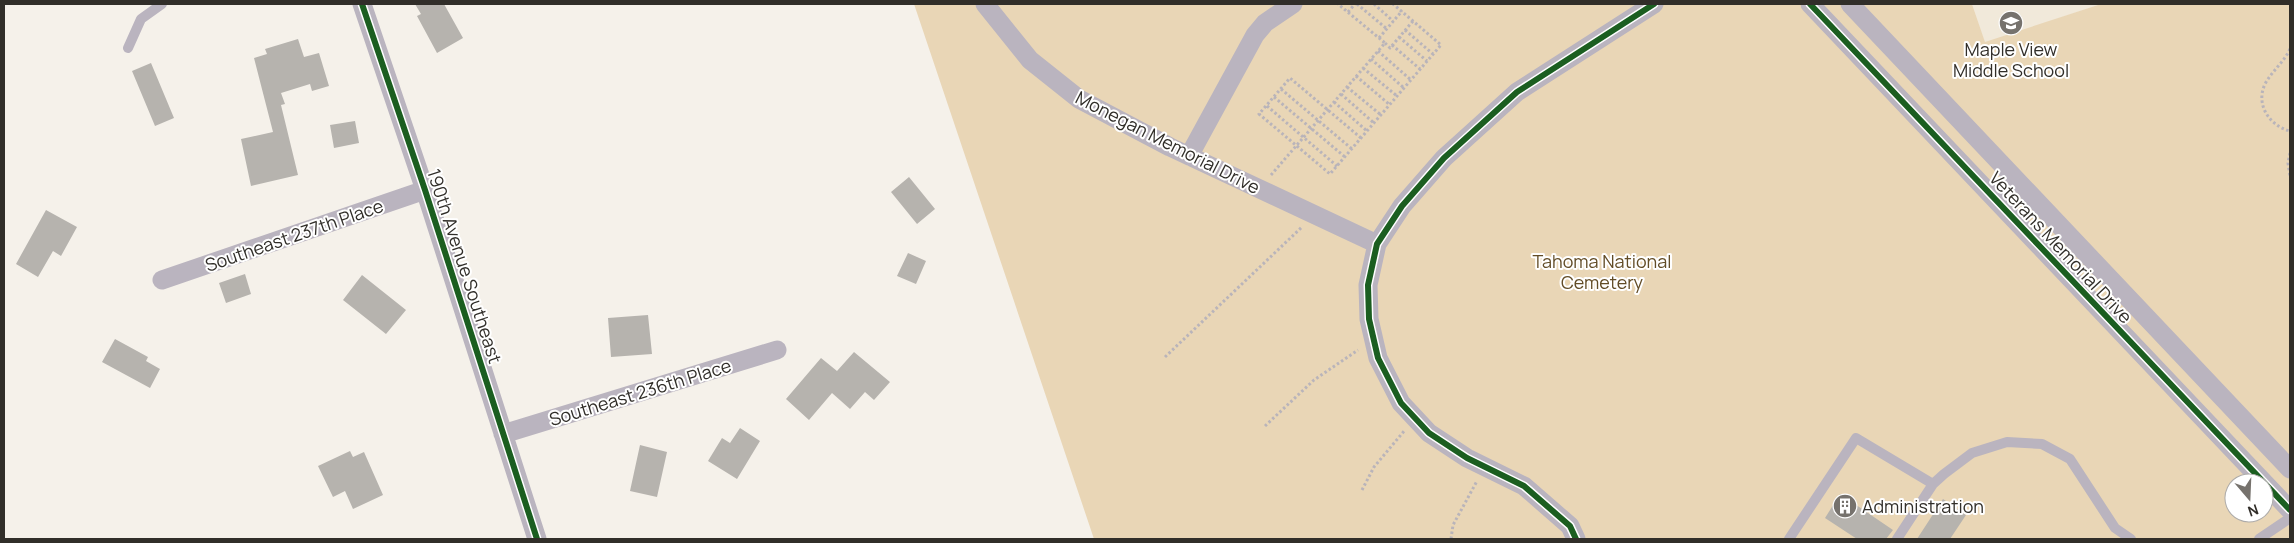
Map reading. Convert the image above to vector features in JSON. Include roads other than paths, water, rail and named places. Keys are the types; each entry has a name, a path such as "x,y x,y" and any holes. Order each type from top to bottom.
{"street":[{"name":"190th Avenue Southeast","path":"362,4 425,190 537,539"},
{"name":"Monegan Memorial Drive","path":"985,4 1030,60 1079,100 1189,156 1377,244"},
{"path":"1189,156 1255,35 1265,23 1293,4"},
{"path":"1576,539 1570,526 1524,486 1467,458 1430,433 1397,395 1378,358 1369,318 1368,285 1377,244 1402,206 1444,158 1517,92 1654,4"},
{"name":"Veterans Memorial Drive","path":"1810,4 2290,510"},
{"name":"Veterans Memorial Drive","path":"1850,4 2290,469"},
{"name":"Southeast 237th Place","path":"162,280 425,190"},
{"name":"Southeast 236th Place","path":"503,434 777,350"}],"lane":[{"path":"128,48 141,18 162,4"},
{"path":"1789,539 1856,438 1934,484"},
{"path":"1897,539 1934,484 1972,453 2007,442 2042,444 2070,459 2115,528 2130,539"},
{"path":"2259,539 2290,518"}],"place":[{"name":"Maple View Middle School","path":"2011,23"},
{"name":"Administration","path":"1845,506"}],"park label":[{"name":"Tahoma National Cemetery","path":"1602,271"}]}
